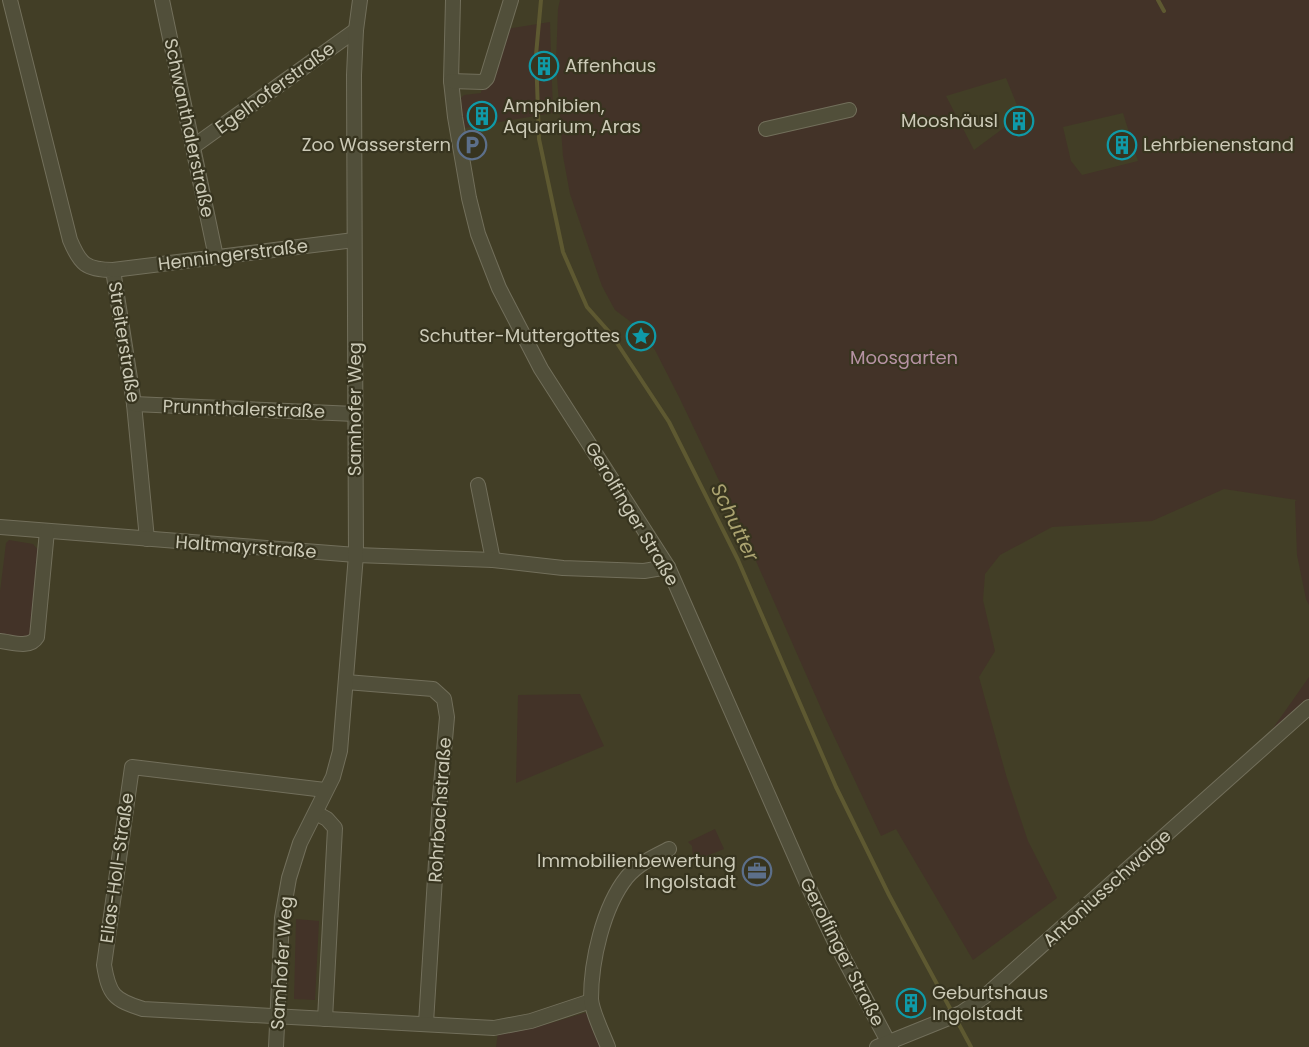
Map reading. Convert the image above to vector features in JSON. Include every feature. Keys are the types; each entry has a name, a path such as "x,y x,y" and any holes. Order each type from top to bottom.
{"street":[{"name":"Streiterstraße","path":"10,0 7,17 70,240 77,256 86,266 97,270 113,270 134,404 147,539"},
{"name":"Schwanthalerstraße","path":"162,0 216,257"},
{"name":"Samhofer Weg","path":"276,1047 282,918 289,878 300,843 333,777 340,751 346,682 356,555 354,240 356,30 360,0"},
{"name":"Gerolfinger Straße","path":"453,0 451,81 454,117 478,234 499,288 541,369 668,567 809,888 885,1045"},
{"path":"451,81 483,82 487,78 511,0"},
{"name":"Egelhoferstraße","path":"194,146 356,30"},
{"path":"766,129 849,110"},
{"name":"Henningerstraße","path":"113,270 354,240"},
{"name":"Prunnthalerstraße","path":"134,404 355,414"},
{"path":"478,484 493,560"},
{"name":"Haltmayrstraße","path":"0,527 356,555 493,560 563,568 644,571 668,567"},
{"path":"0,641 29,644 34,642 37,636 47,531"},
{"name":"Rohrbachstraße","path":"346,682 434,688 444,699 447,717 426,1023"},
{"name":"Antoniusschwaige","path":"885,1045 960,1013 992,990 1309,707"},
{"name":"Elias-Holl-Straße","path":"278,1017 143,1009 124,1003 107,987 104,965 132,767 325,790"},
{"path":"316,813 327,819 334,828 325,1019"},
{"path":"608,1047 591,1001 599,937 612,900 627,877 645,861 669,849"},
{"path":"278,1017 494,1028 531,1021 591,1001"}],"green space":[{"name":"Moosgarten","path":"560,0 1309,0 1309,605 1297,555 1295,501 1297,500 1224,489 1152,521 1052,527 1000,555 985,574 983,600 995,651 979,677 1006,775 1028,841 1057,898 973,960 896,829 881,836 824,715 737,518 680,399 655,350 635,325 615,310 602,286 570,194 563,156 556,64","holes":["1006,78 1019,110 1005,127 974,150 946,96","1123,113 1138,161 1082,175 1071,161 1063,127"]},
{"path":"550,22 553,113 464,128 461,98 464,95 481,93 489,87 507,29"},
{"path":"9,540 33,544 39,551 34,630 25,640 0,638 0,592 6,543"},
{"path":"1309,677 1309,707 1275,735 1271,731"},
{"path":"580,694 604,746 516,783 518,695"},
{"path":"715,829 724,849 687,864 693,856 692,846 688,842"},
{"path":"296,919 319,921 315,1000 294,999"},
{"path":"588,1013 602,1047 496,1047 498,1033 548,1024"}],"waterway":[{"name":"Schutter","path":"541,0 536,55 539,139 563,252 587,307 611,334 669,422 738,560 836,787 889,895 952,1012"},
{"path":"1158,0 1164,11"},
{"name":"Schutter","path":"956,1019 971,1047"}],"place":[{"name":"Affenhaus","path":"544,66"},
{"name":"Amphibien, Aquarium, Aras","path":"482,116"},
{"name":"Mooshäusl","path":"1019,121"},
{"name":"Zoo Wasserstern","path":"472,145"},
{"name":"Lehrbienenstand","path":"1122,145"},
{"name":"Schutter-Muttergottes","path":"641,336"},
{"name":"Immobilienbewertung Ingolstadt","path":"757,871"},
{"name":"Geburtshaus Ingolstadt","path":"911,1003"}]}
